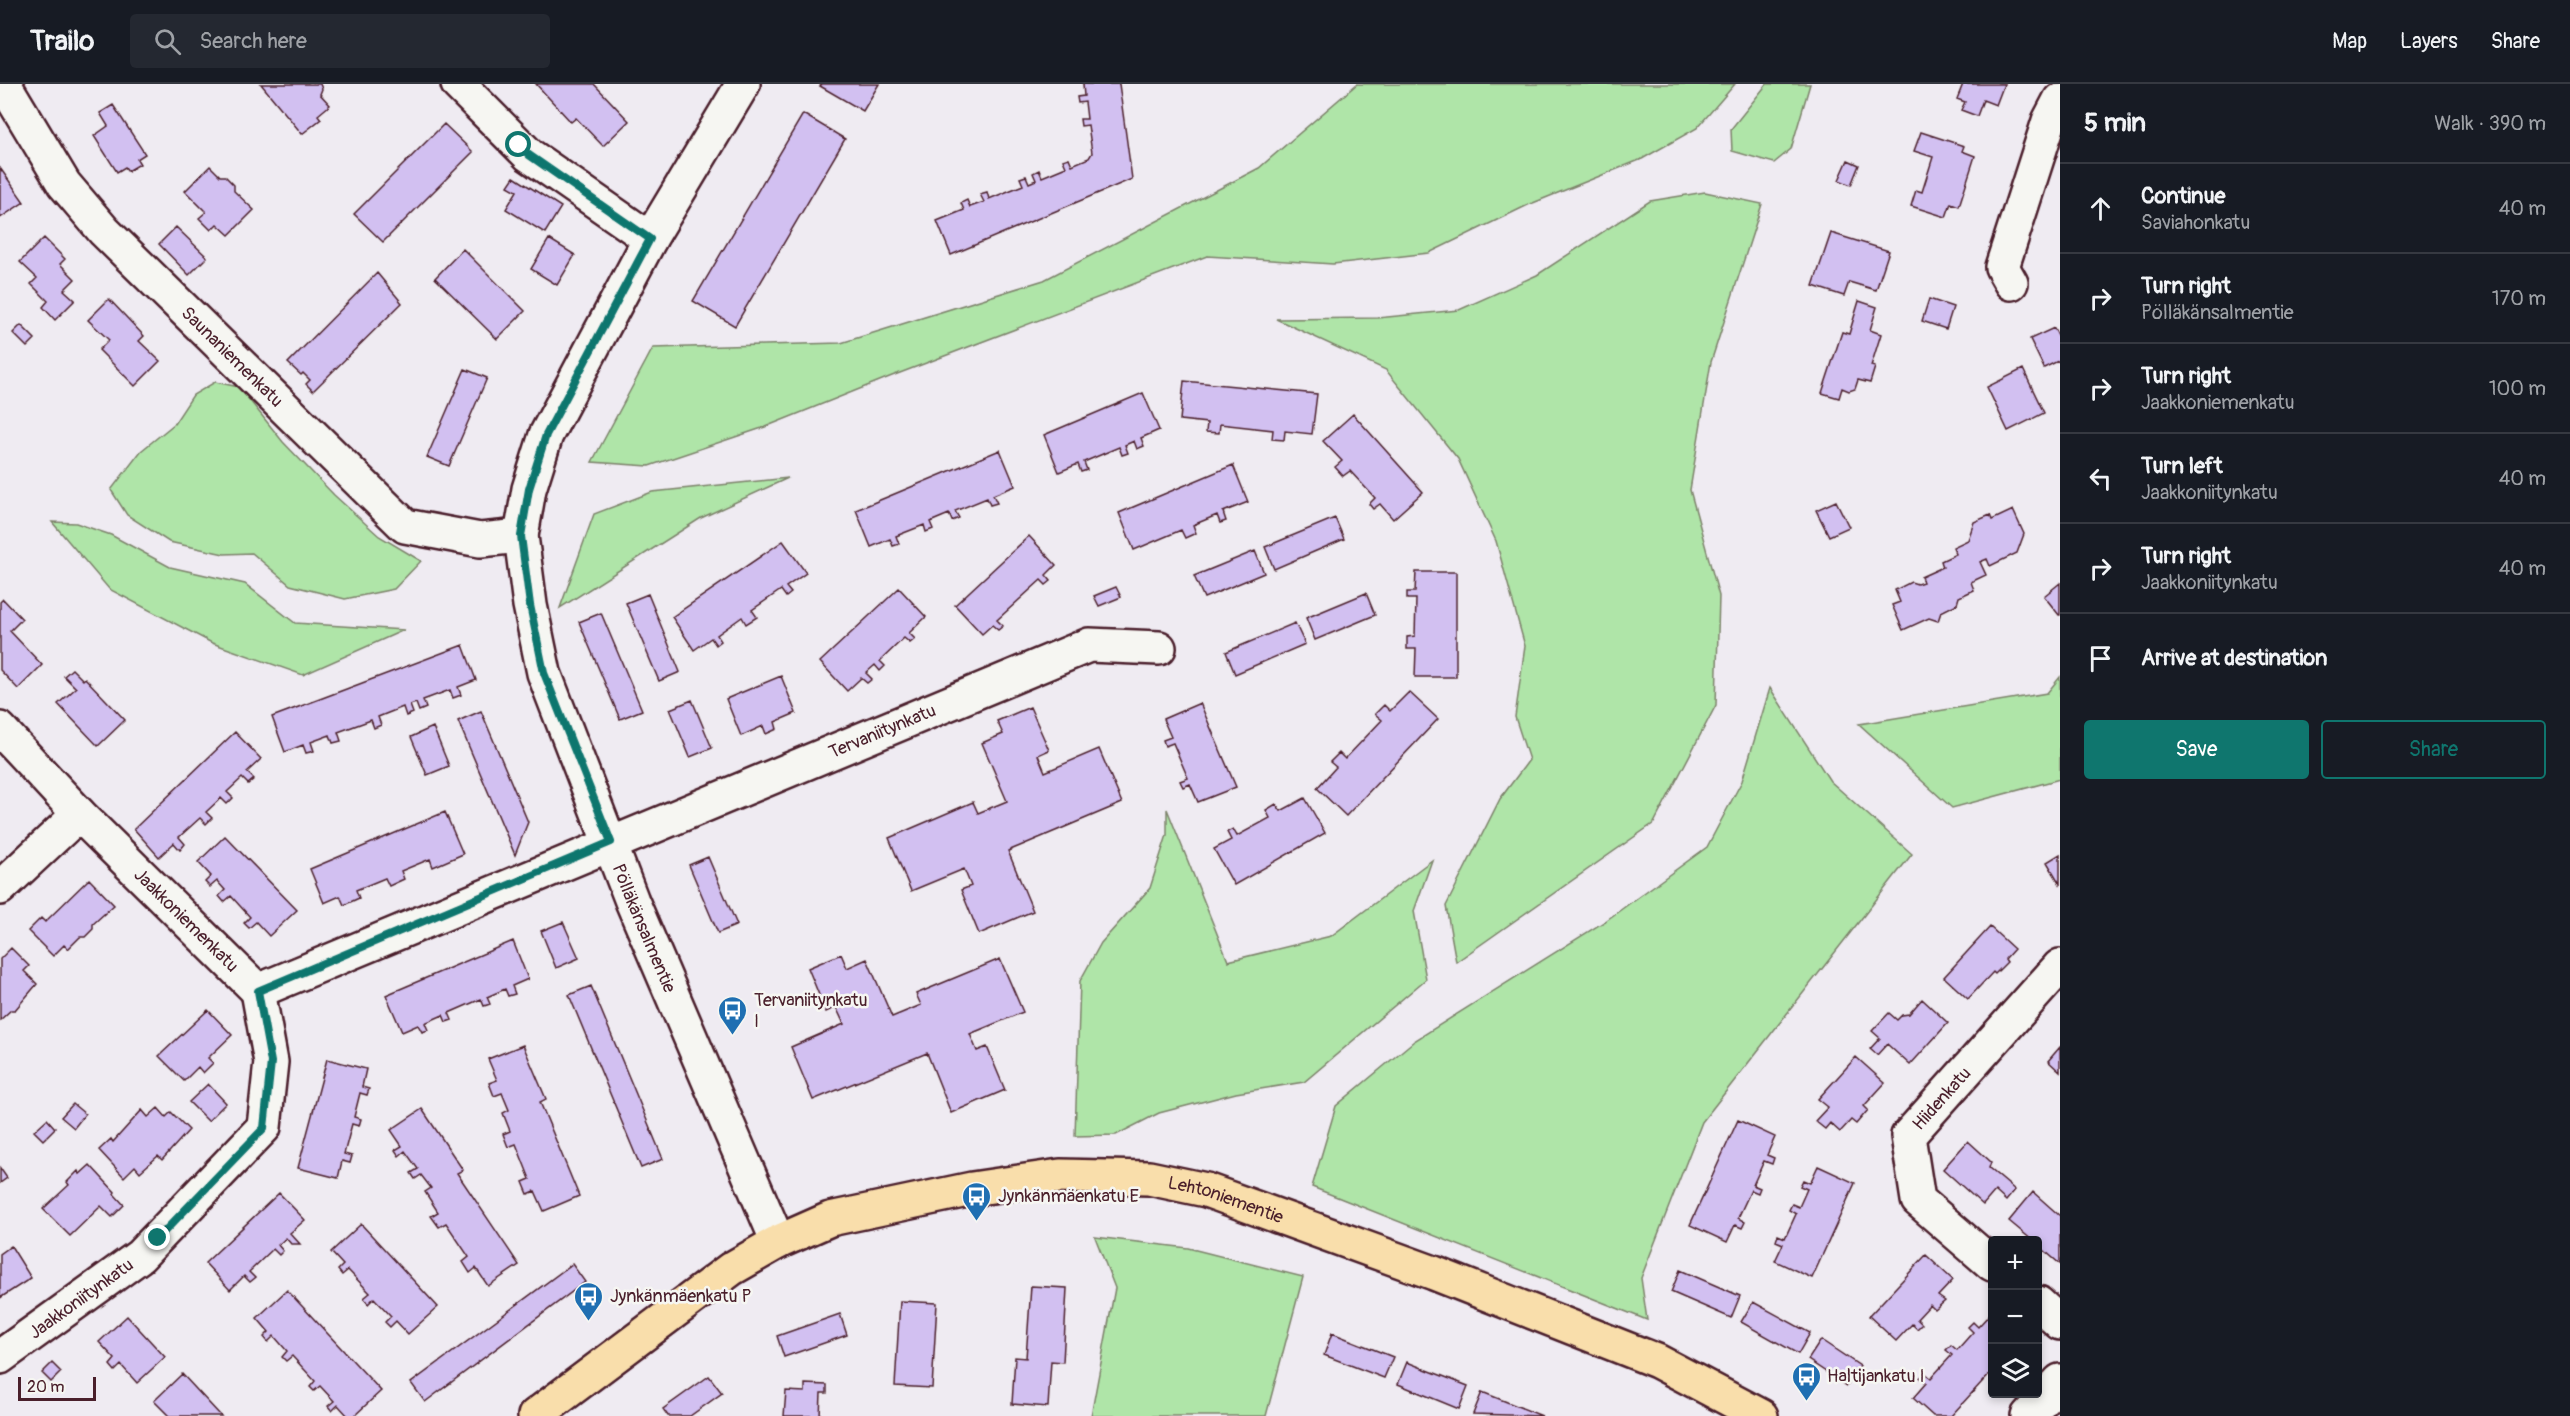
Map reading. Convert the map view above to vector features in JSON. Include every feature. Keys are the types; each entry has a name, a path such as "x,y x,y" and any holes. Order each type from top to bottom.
{"main road":[{"name":"Lehtoniementie","path":"535,1416 731,1269 778,1242 830,1220 972,1189 1060,1176 1149,1178 1206,1190 1434,1273 1657,1361 1761,1416"}],"street":[{"name":"Saunaniemenkatu","path":"4,84 64,184 104,231 405,526 480,540 521,536"},
{"path":"458,84 529,155 650,239"},
{"name":"Pölläkänsalmentie","path":"743,84 650,239 546,435 529,489 521,536 530,605 544,673 632,901 778,1242"},
{"path":"2011,283 2002,267 2049,121 2060,100"},
{"name":"Tervaniitynkatu","path":"611,842 1089,645 1159,648"},
{"name":"Jaakkoniemenkatu","path":"0,729 79,814 258,991"},
{"path":"0,888 79,814"},
{"path":"258,991 611,842"},
{"name":"Hiidenkatu","path":"1988,1261 1918,1200 1908,1136 2060,966"},
{"name":"Jaakkoniitynkatu","path":"0,1357 140,1256 264,1128 271,1062 258,991"},
{"path":"2042,1307 2060,1323"},
{"path":"2028,1416 2060,1380"}],"green space":[{"path":"1357,84 1735,84 1697,128 1642,159 1528,205 1429,253 1333,264 1207,256 765,427 649,466 592,462 653,348 841,343 1044,280 1259,168"},
{"path":"1767,84 1810,84 1791,149 1774,163 1732,151 1731,129"},
{"path":"1705,192 1762,204 1711,362 1690,490 1719,596 1716,705 1654,823 1456,962 1446,906 1500,799 1529,760 1515,717 1525,646 1496,541 1458,459 1386,370 1276,319 1377,318 1459,310 1537,275 1650,201"},
{"path":"215,382 239,387 283,442 334,495 379,536 421,561 394,589 345,599 290,585 252,553 224,554 169,542 127,515 111,490 141,451 174,424 193,395"},
{"path":"788,478 701,518 560,608 594,514 652,492"},
{"path":"52,522 76,523 111,535 170,567 245,584 295,623 404,630 303,675 212,643 109,589"},
{"path":"2060,677 2060,779 1952,808 1859,724 2047,693"},
{"path":"1770,688 1830,781 1912,854 1702,1122 1641,1278 1647,1320 1312,1187 1336,1106 1414,1041 1604,922 1707,847 1742,781"},
{"path":"1167,809 1228,961 1331,936 1432,860 1414,911 1426,979 1304,1082 1236,1093 1159,1113 1116,1135 1075,1136 1080,981 1101,943 1150,888 1167,835"},
{"path":"1095,1237 1188,1248 1303,1277 1266,1416 1091,1416 1115,1288"}],"building":[{"path":"261,84 320,84 322,89 320,94 330,105 318,115 321,119 302,134"},
{"path":"536,84 594,84 629,121 603,146 576,118 571,122"},
{"path":"822,84 879,84 863,111 820,86"},
{"path":"1083,84 1119,84 1132,179 951,255 937,221 964,210 961,203 967,200 970,207 984,202 980,194 987,192 989,199 1023,185 1020,178 1026,176 1029,183 1036,180 1033,173 1039,170 1042,177 1066,167 1063,160 1069,158 1072,165 1089,158 1092,153 1088,125 1081,126 1080,119 1087,119 1085,102 1078,103 1077,97 1084,96"},
{"path":"1963,84 2004,84 1996,105 1983,100 1977,116 1961,110 1965,102 1957,99"},
{"path":"113,105 145,154 137,159 140,164 128,171 125,167 117,172 94,136 108,126 100,113"},
{"path":"803,114 845,139 735,326 693,301"},
{"path":"444,124 473,152 383,242 354,214"},
{"path":"1921,132 1964,146 1962,151 1975,156 1959,206 1951,203 1946,217 1911,206 1916,190 1922,192 1933,157 1914,151"},
{"path":"1848,160 1859,165 1851,185 1839,180"},
{"path":"210,166 234,185 234,191 254,210 229,235 217,224 211,230 199,218 206,212 185,191"},
{"path":"0,168 24,202 0,218"},
{"path":"514,177 561,207 545,233 506,209 517,191 508,186"},
{"path":"176,227 207,257 189,275 159,244"},
{"path":"1831,233 1889,251 1876,290 1849,282 1844,296 1813,286"},
{"path":"44,238 65,259 60,264 75,279 64,290 75,300 55,320 43,307 48,301 31,284 37,278 20,262"},
{"path":"549,239 575,255 557,285 531,269"},
{"path":"463,249 525,311 497,339 435,278"},
{"path":"377,273 402,303 313,391 306,384 310,380 288,363"},
{"path":"109,299 144,336 139,341 160,361 135,386 99,350 109,340 88,320"},
{"path":"1929,299 1953,307 1946,329 1922,321"},
{"path":"1859,301 1877,307 1870,330 1881,334 1871,366 1875,367 1870,383 1858,380 1855,389 1849,391 1842,388 1839,398 1822,393 1842,332 1849,334"},
{"path":"21,325 35,339 27,347 13,333"},
{"path":"2054,328 2060,340 2060,360 2044,368 2030,339"},
{"path":"465,369 487,378 449,466 427,457"},
{"path":"2023,369 2044,413 2008,431 1987,387"},
{"path":"1184,381 1317,394 1312,434 1285,431 1284,440 1272,439 1273,430 1220,424 1219,433 1206,432 1207,423 1180,420"},
{"path":"1143,393 1159,430 1141,438 1144,446 1137,449 1134,441 1125,445 1128,453 1122,455 1119,447 1084,462 1087,470 1081,472 1078,464 1059,472 1044,435"},
{"path":"1353,414 1423,492 1393,519 1380,504 1373,509 1369,504 1375,498 1350,471 1343,476 1335,467 1342,461 1323,441"},
{"path":"1000,450 1015,486 993,495 997,503 990,505 987,498 955,511 959,518 952,521 949,514 930,522 933,529 926,532 924,525 896,536 899,544 893,546 890,539 871,547 856,510"},
{"path":"1233,465 1248,502 1223,512 1226,521 1220,523 1217,515 1193,525 1196,533 1185,538 1181,530 1134,550 1119,513"},
{"path":"1836,501 1849,527 1829,536 1816,510"},
{"path":"2013,510 2024,534 2017,553 1990,566 1987,559 1980,562 1986,575 1971,582 1974,590 1959,597 1957,604 1941,612 1938,621 1929,618 1903,630 1892,605 1900,602 1895,590 1911,582 1917,584 1923,582 1921,577 1943,567 1941,561 1956,554 1953,547 1968,540 1974,522 1990,515 1992,520"},
{"path":"1335,518 1344,539 1274,569 1265,547"},
{"path":"1029,536 1056,565 1046,575 1051,581 1046,585 1041,580 997,620 1003,626 998,630 992,625 982,634 955,605"},
{"path":"783,541 806,573 786,587 791,593 786,597 781,590 752,610 757,617 746,624 742,617 717,635 721,641 716,645 711,638 694,650 672,617"},
{"path":"1255,551 1264,573 1204,598 1194,576"},
{"path":"1416,572 1456,572 1456,677 1415,677 1416,649 1407,649 1407,637 1415,636 1416,599 1407,599 1407,592 1415,592"},
{"path":"2060,583 2060,615 2059,615 2044,596"},
{"path":"1116,587 1121,597 1099,606 1094,596"},
{"path":"899,588 926,617 909,633 915,639 910,643 904,638 880,661 885,666 880,671 875,665 866,673 872,679 867,683 861,678 847,691 820,662"},
{"path":"1366,593 1375,615 1315,640 1306,618"},
{"path":"648,594 680,672 659,681 626,603"},
{"path":"3,599 22,619 10,631 42,665 18,689 0,670 0,602"},
{"path":"601,613 642,710 620,719 579,622"},
{"path":"1295,623 1305,644 1235,674 1226,652"},
{"path":"463,645 476,680 458,687 461,695 453,698 450,690 423,700 426,708 419,711 416,703 410,705 413,713 406,716 403,707 378,717 381,725 374,728 371,720 338,732 341,741 333,743 330,735 311,742 314,751 306,753 303,745 285,752 272,717"},
{"path":"72,669 83,680 85,678 125,720 98,746 58,704 76,688 64,676"},
{"path":"781,676 796,713 775,722 777,729 766,734 763,726 741,736 726,699"},
{"path":"1409,692 1438,719 1346,816 1317,788 1336,767 1330,762 1339,753 1345,759 1382,720 1375,714 1384,705 1390,711"},
{"path":"692,700 712,748 690,757 670,709"},
{"path":"1200,703 1236,787 1198,802 1190,784 1183,787 1180,781 1188,778 1173,743 1165,746 1163,740 1171,737 1163,719"},
{"path":"1030,707 1049,750 1038,755 1045,772 1099,749 1122,803 1008,851 1033,911 979,934 961,890 971,886 964,869 911,891 889,838 973,802 978,813 1007,801 982,743 1003,734 997,721"},
{"path":"481,711 528,822 515,855 458,721"},
{"path":"433,727 449,766 427,775 411,737"},
{"path":"235,732 261,759 247,772 254,779 248,784 242,778 227,792 233,798 227,804 221,798 206,812 212,818 206,824 200,818 179,837 185,844 180,850 174,843 159,857 134,829"},
{"path":"1305,798 1325,833 1234,885 1214,849 1231,840 1227,832 1233,829 1237,836 1270,818 1266,810 1276,804 1281,811"},
{"path":"445,812 463,854 433,867 430,859 401,871 404,879 389,886 385,878 356,890 359,898 344,905 340,896 324,903 310,869"},
{"path":"225,836 297,910 269,936 256,922 249,928 244,923 250,917 231,896 224,902 219,896 225,890 217,881 210,887 205,882 211,876 198,862"},
{"path":"2060,854 2060,884 2047,862"},
{"path":"708,857 737,925 718,933 689,865"},
{"path":"89,879 114,905 93,924 93,929 85,937 80,937 68,949 64,945 53,956 28,931 41,918 45,922"},
{"path":"563,922 579,958 556,968 541,931"},
{"path":"1990,927 2014,949 2005,959 2007,962 1995,974 1993,972 1968,999 1944,977"},
{"path":"513,941 528,979 512,986 515,994 508,996 505,989 487,997 490,1004 484,1006 481,999 449,1013 452,1020 446,1022 443,1015 425,1023 428,1030 422,1032 418,1025 402,1032 386,995"},
{"path":"11,948 29,966 24,971 37,984 15,1010 11,1010 0,1020 0,959"},
{"path":"841,954 847,968 867,959 892,1017 921,1005 916,994 1000,959 1023,1012 970,1034 977,1051 987,1047 1005,1090 951,1113 927,1053 813,1100 791,1047 844,1024 836,1007 826,1012 808,968"},
{"path":"591,986 663,1159 641,1168 569,995"},
{"path":"1922,999 1948,1023 1910,1065 1887,1044 1877,1055 1870,1049 1880,1038 1872,1031 1889,1013 1897,1020 1902,1015 1909,1014"},
{"path":"208,1010 232,1035 208,1058 213,1063 203,1073 198,1067 184,1081 159,1056"},
{"path":"523,1045 546,1099 540,1102 579,1196 544,1211 535,1191 528,1194 523,1182 530,1179 516,1144 508,1147 503,1134 510,1131 503,1113 509,1110 502,1093 494,1096 489,1083 497,1080 488,1059"},
{"path":"2060,1047 2060,1072 2048,1061"},
{"path":"1856,1057 1885,1083 1864,1106 1868,1110 1856,1124 1851,1120 1840,1132 1830,1123 1825,1129 1815,1121 1828,1107 1818,1099"},
{"path":"327,1059 366,1069 362,1087 369,1089 367,1095 360,1093 354,1117 361,1119 359,1126 352,1124 344,1154 352,1156 350,1163 342,1161 338,1178 298,1168"},
{"path":"208,1084 226,1103 208,1121 189,1102"},
{"path":"73,1104 85,1114 74,1128 61,1117"},
{"path":"158,1108 166,1117 171,1112 189,1130 162,1160 158,1156 140,1172 135,1166 124,1177 99,1150 111,1139 113,1142 142,1110 148,1117"},
{"path":"422,1109 463,1170 457,1173 519,1265 488,1286 476,1268 470,1273 463,1262 469,1257 446,1223 439,1227 431,1216 438,1212 425,1192 431,1188 421,1175 415,1179 411,1173 418,1169 405,1151 399,1156 395,1150 402,1146 391,1130"},
{"path":"47,1119 55,1128 43,1140 34,1131"},
{"path":"1738,1120 1775,1137 1767,1155 1774,1158 1772,1164 1764,1161 1753,1185 1760,1188 1758,1193 1751,1190 1738,1218 1745,1222 1742,1228 1735,1225 1727,1242 1690,1225"},
{"path":"1968,1141 1991,1162 1989,1168 2015,1190 2006,1201 1995,1191 1983,1205 1943,1169"},
{"path":"90,1165 124,1205 112,1217 101,1206 70,1236 43,1209 69,1185 67,1182 78,1171 80,1174"},
{"path":"1818,1166 1855,1183 1812,1278 1775,1261 1783,1244 1776,1241 1778,1235 1785,1238 1796,1214 1789,1210 1792,1204 1799,1207 1807,1189 1800,1186 1803,1180 1810,1183"},
{"path":"0,1168 7,1178 0,1183"},
{"path":"2033,1192 2060,1216 2060,1264 2042,1248 2042,1236 2027,1236 2009,1221"},
{"path":"279,1193 305,1220 290,1233 300,1244 291,1244 286,1238 278,1245 283,1251 279,1255 273,1249 249,1272 255,1278 250,1282 244,1276 230,1290 205,1263"},
{"path":"361,1224 438,1307 408,1334 396,1321 390,1327 385,1322 391,1316 374,1298 368,1304 364,1298 370,1293 348,1270 342,1275 338,1270 343,1265 331,1252"},
{"path":"11,1246 31,1278 0,1298 0,1254"},
{"path":"1926,1255 1953,1280 1938,1296 1945,1301 1935,1310 1930,1305 1917,1319 1922,1324 1917,1329 1912,1324 1896,1341 1869,1316"},
{"path":"572,1264 585,1282 425,1402 411,1383"},
{"path":"1680,1270 1740,1296 1731,1318 1671,1292"},
{"path":"1031,1286 1067,1288 1063,1362 1051,1361 1048,1407 1012,1404 1015,1357 1026,1358"},
{"path":"287,1290 381,1391 354,1416 348,1416 338,1405 332,1411 328,1406 334,1401 320,1386 314,1391 310,1387 315,1381 292,1356 286,1361 282,1357 287,1351 274,1336 268,1342 264,1337 269,1332 257,1318"},
{"path":"900,1301 937,1303 932,1388 895,1386"},
{"path":"1753,1302 1810,1333 1798,1354 1741,1322"},
{"path":"840,1314 847,1335 784,1357 777,1336"},
{"path":"127,1316 165,1357 137,1383 121,1365 115,1371 110,1365 115,1359 99,1342"},
{"path":"1988,1316 1988,1375 1951,1416 1933,1416 1913,1398 1926,1383 1920,1378 1925,1373 1931,1378 1952,1355 1946,1350 1951,1345 1957,1350 1973,1332 1968,1327 1973,1322 1978,1327"},
{"path":"1332,1333 1393,1357 1384,1378 1324,1355"},
{"path":"1821,1340 1860,1366 1847,1386 1808,1360"},
{"path":"1407,1362 1468,1386 1459,1409 1398,1384"},
{"path":"52,1363 61,1372 51,1382 42,1373"},
{"path":"182,1374 221,1416 169,1416 154,1401"},
{"path":"709,1376 722,1393 690,1416 668,1416 663,1409"},
{"path":"805,1384 827,1385 827,1393 821,1393 820,1416 784,1416 786,1391 805,1392"},
{"path":"1482,1392 1542,1416 1473,1414"}],"place":[{"name":"Tervaniitynkatu I","path":"733,1036"},
{"name":"Jynkänmäenkatu E","path":"977,1222"},
{"name":"Jynkänmäenkatu P","path":"589,1322"},
{"name":"Haltijankatu I","path":"1806,1402"}],"route":[{"path":"158,1238 264,1128 271,1062 258,991 611,842 544,673 530,605 521,536 529,489 546,435 650,239 529,155 519,145"}]}
